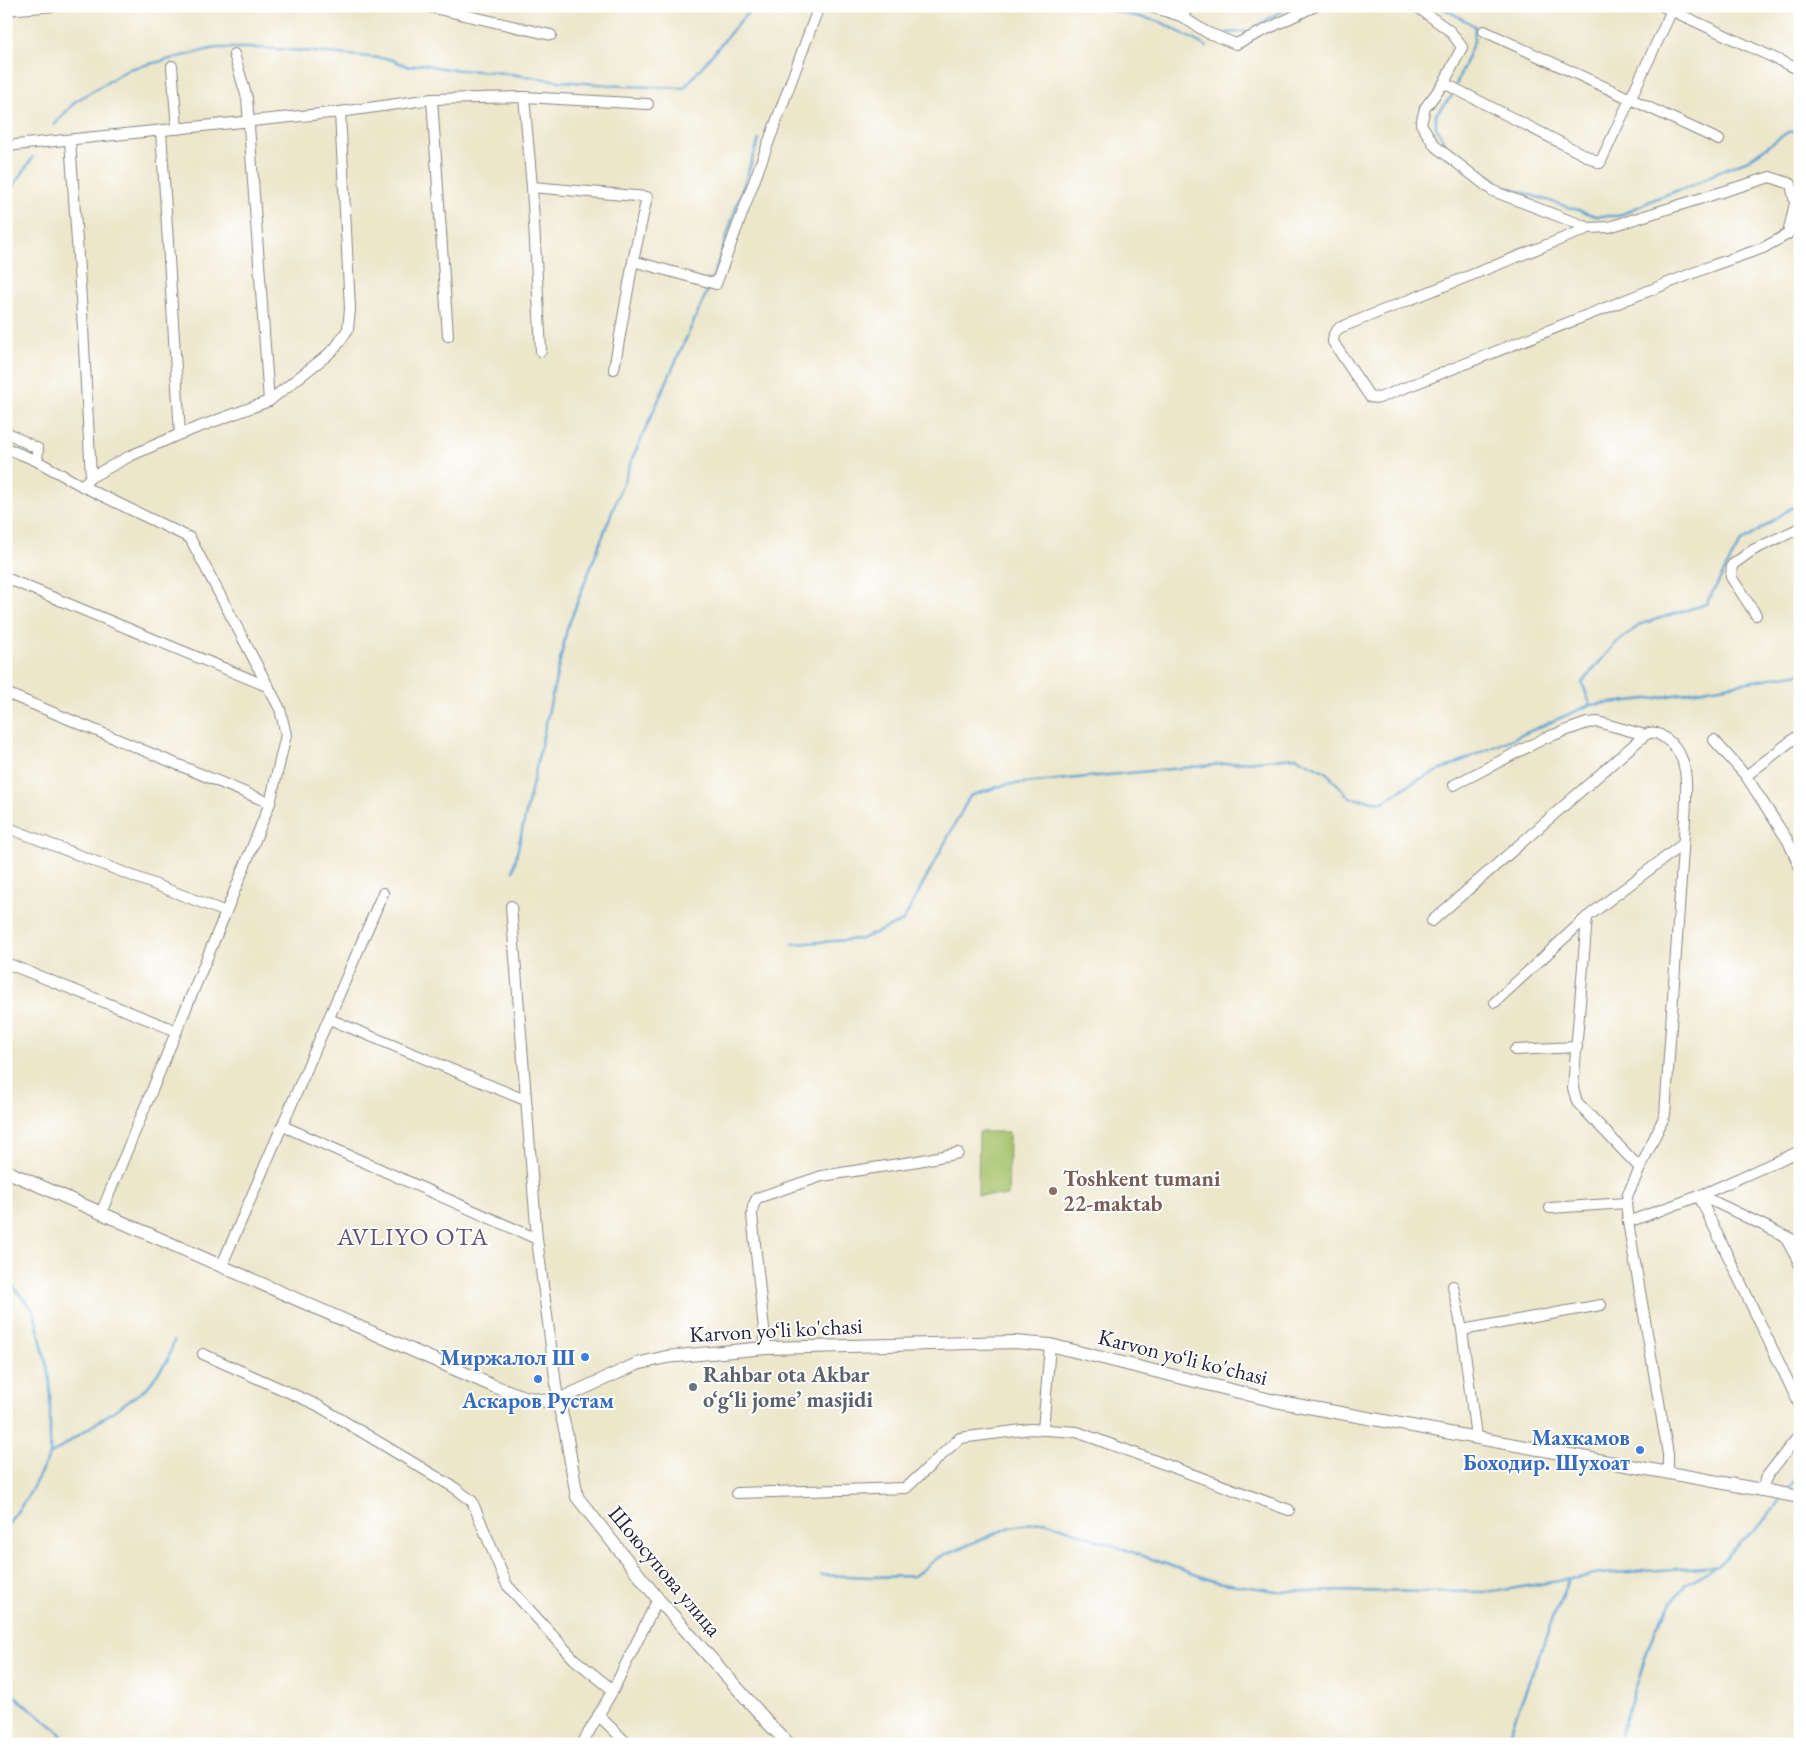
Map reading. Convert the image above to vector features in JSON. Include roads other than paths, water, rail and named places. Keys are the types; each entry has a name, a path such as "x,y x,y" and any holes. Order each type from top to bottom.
{"street":[{"path":"6,10 54,6"},
{"path":"426,6 551,35"},
{"path":"633,261 716,284 819,6"},
{"path":"1148,6 1181,16 1206,32 1236,44 1315,6"},
{"path":"1181,16 1190,6"},
{"path":"1416,6 1450,31 1462,47 1444,83 1425,108 1421,124 1435,146 1493,191 1589,228 1609,227 1770,176 1791,184 1795,203 1788,234 1763,248 1711,266 1379,398 1370,397 1333,342 1334,334 1339,328 1589,228"},
{"path":"1444,83 1600,162 1669,8 1800,70"},
{"path":"1484,31 1720,140"},
{"path":"234,54 247,98 270,401"},
{"path":"172,66 177,129"},
{"path":"524,97 532,187 541,351"},
{"path":"6,146 340,112 432,99 524,97 648,104"},
{"path":"432,99 448,336"},
{"path":"82,486 92,477 130,456 180,434 270,401 325,357 344,335 350,323 340,112"},
{"path":"161,131 180,434"},
{"path":"70,140 92,477"},
{"path":"532,187 647,197 633,261 614,369"},
{"path":"6,432 38,449 37,461"},
{"path":"6,448 37,461 82,486 190,538 280,709 286,735 270,803 101,1213"},
{"path":"1756,615 1731,577 1732,565 1753,550 1800,528"},
{"path":"6,578 269,687"},
{"path":"6,693 270,803"},
{"path":"1454,784 1545,738 1587,723 1598,722 1644,735"},
{"path":"1432,921 1644,735 1651,732 1658,733 1674,744 1683,759 1686,779 1665,1116 1639,1167 1626,1203 1668,1454 1668,1473"},
{"path":"1746,776 1800,734"},
{"path":"1714,740 1746,776 1788,841 1800,868"},
{"path":"6,827 226,912"},
{"path":"1495,1002 1587,917 1682,844"},
{"path":"221,1267 383,893"},
{"path":"6,1172 513,1394 535,1400 558,1400 537,1239 511,906"},
{"path":"1587,917 1573,1088 1577,1102 1639,1167"},
{"path":"6,963 177,1031"},
{"path":"329,1019 525,1100"},
{"path":"1515,1050 1577,1047"},
{"path":"283,1126 537,1239"},
{"path":"1628,1222 1699,1196 1800,1151"},
{"path":"766,1348 752,1215 753,1206 757,1198 822,1176 958,1153"},
{"path":"1699,1196 1800,1243"},
{"path":"1699,1196 1800,1406"},
{"path":"1550,1208 1626,1203"},
{"path":"1785,1237 1800,1265"},
{"path":"1453,1286 1462,1330 1476,1437"},
{"path":"1462,1330 1601,1305"},
{"name":"Karvon yo‘li ko'chasi","path":"558,1400 637,1364 666,1357 766,1348 997,1342 1050,1345 1275,1401 1800,1497"},
{"path":"1044,1430 1050,1345"},
{"path":"203,1354 318,1405 455,1488 472,1501 507,1585 574,1659 614,1690"},
{"name":"Шоюсупова улица","path":"558,1400 566,1432 577,1497 658,1599 789,1744"},
{"path":"737,1494 906,1488 960,1438 1031,1429 1077,1432 1289,1510"},
{"path":"1761,1491 1767,1476 1800,1434"},
{"path":"582,1744 614,1690 658,1599"},
{"path":"598,1715 628,1744"}],"waterway":[{"path":"54,125 76,101 129,69 215,48 262,48 317,52 390,59 409,67 421,64 447,69 495,72 560,81 684,88 753,6"},
{"path":"1093,6 1161,22 1207,47"},
{"path":"1227,33 1249,31 1290,6"},
{"path":"1439,6 1475,26 1474,41 1456,85"},
{"path":"1452,96 1436,114 1436,127 1446,145 1503,186 1596,216 1618,216 1657,198 1693,185 1748,160 1788,132 1800,131"},
{"path":"712,280 759,139"},
{"path":"6,197 33,157"},
{"path":"513,871 567,629 633,457 710,285"},
{"path":"1590,704 1582,682 1615,644 1641,624 1706,604 1740,543 1791,508 1800,505"},
{"path":"793,944 861,939 903,921 970,796 1004,785 1296,757 1326,772 1350,798 1383,802 1413,782 1590,705 1657,698 1800,673"},
{"path":"6,1279 34,1311 50,1380 50,1455 27,1498 6,1527"},
{"path":"50,1455 147,1388 167,1361 174,1341"},
{"path":"1787,1491 1800,1473"},
{"path":"821,1575 914,1576 939,1557 1011,1527 1045,1521 1216,1582 1277,1591 1492,1592 1600,1574 1717,1566 1769,1515 1782,1498"},
{"path":"1617,1744 1655,1628 1685,1584 1715,1567"},
{"path":"1505,1744 1568,1580"},
{"path":"6,1689 57,1730 68,1744"}],"place":[{"name":"Toshkent tumani 22-maktab","path":"1053,1191"},
{"name":"Миржалол Ш","path":"585,1357"},
{"name":"Аскаров Рустам","path":"538,1379"},
{"name":"Rahbar ota Akbar o‘g‘li jome’ masjidi","path":"693,1387"},
{"name":"Махкамов Боходир. Шухоат","path":"1640,1450"}],"district":[{"name":"AVLIYO OTA","path":"413,1236"}]}
